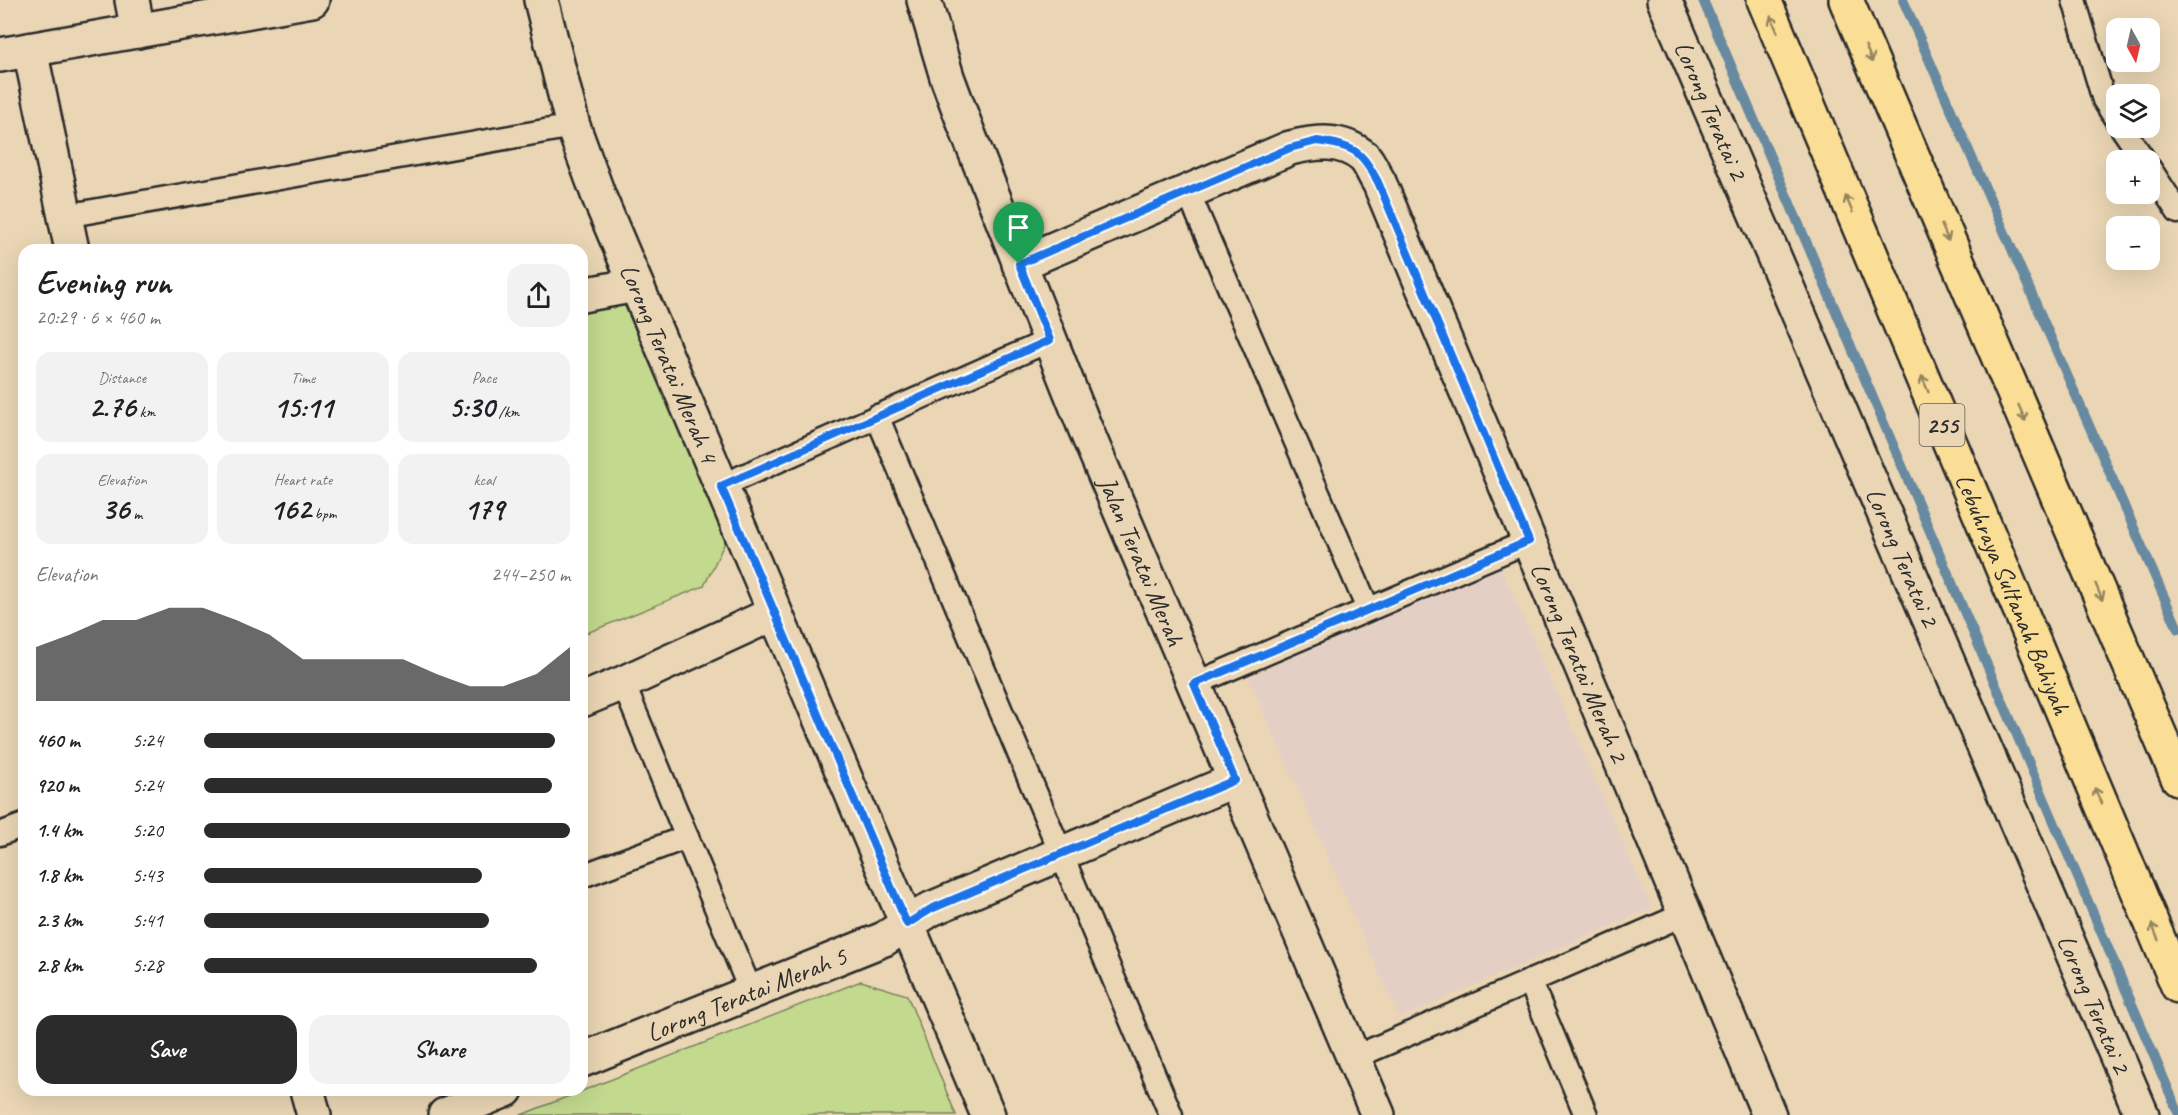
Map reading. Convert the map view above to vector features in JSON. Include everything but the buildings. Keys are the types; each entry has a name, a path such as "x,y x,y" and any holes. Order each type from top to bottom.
{"main road":[{"name":"Lebuhraya Sultanah Bahiyah","path":"1764,0 2178,986"},
{"path":"1846,0 2178,778"}],"street":[{"path":"71,244 65,216 15,53 135,15 312,0"},
{"name":"Lorong Teratai Merah 4","path":"541,0 573,126 598,197 988,1115"},
{"name":"Jalan Teratai Merah","path":"924,0 962,118 1085,428 1378,1115"},
{"name":"Lorong Teratai 2","path":"1664,0 2142,1115"},
{"name":"Lorong Teratai Merah 2","path":"1019,264 1290,148 1317,141 1344,144 1365,158 1383,193 1769,1115"},
{"path":"588,294 636,285"},
{"path":"588,698 775,613"},
{"name":"Lorong Teratai Merah 5","path":"588,1058 884,939 931,909 1235,780"},
{"path":"309,1096 314,1115"},
{"path":"445,1115 491,1096"}],"lane":[{"path":"2074,0 2106,103"},
{"path":"65,216 573,126"},
{"path":"2160,184 2178,212"},
{"path":"1188,192 1368,609"},
{"path":"721,486 1050,340"},
{"path":"877,416 1171,1115"},
{"path":"1194,684 1529,541"},
{"path":"623,683 751,992"},
{"path":"0,834 18,827"},
{"path":"588,874 687,837"},
{"path":"1353,1058 1685,914"},
{"path":"1530,981 1586,1115"}],"shaded area":[{"path":"1500,566 1652,908 1399,1018 1248,677"}],"green space":[{"path":"622,300 727,538 704,586 588,633 588,305"},
{"path":"861,981 907,995 956,1115 521,1115 569,1096 588,1096 588,1089"}],"waterway":[{"path":"1703,0 2178,1112"},
{"path":"1903,0 2178,629"}],"route":[{"path":"1317,141 1344,144 1365,158 1378,182 1529,541 1194,684 1235,780 931,909 907,924 721,486 1050,340 1019,264 1290,148 1317,141"}]}
